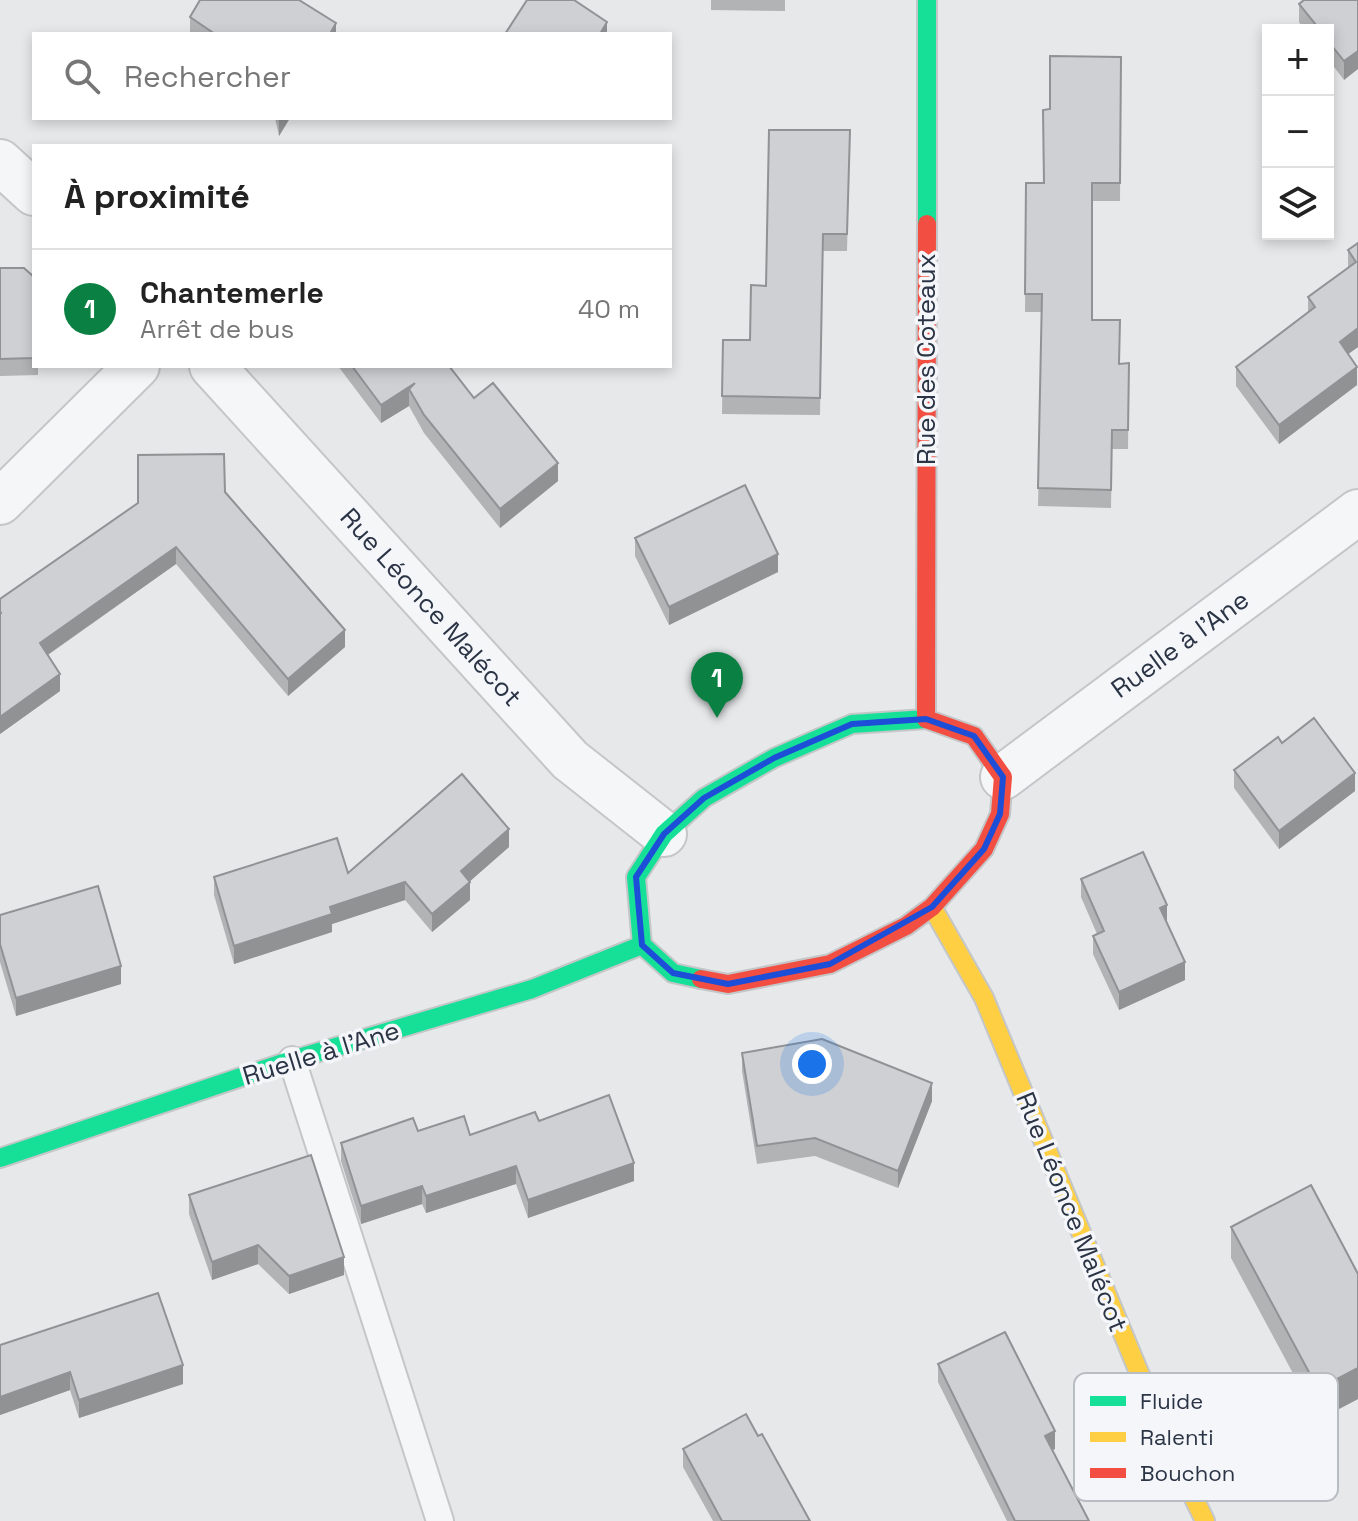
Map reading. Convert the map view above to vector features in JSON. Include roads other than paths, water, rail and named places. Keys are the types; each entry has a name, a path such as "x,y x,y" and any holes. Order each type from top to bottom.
{"street":[{"name":"Rue des Coteaux","path":"926,719 927,0"},
{"path":"0,162 32,191"},
{"path":"0,502 135,368"},
{"name":"Rue Léonce Malécot","path":"214,368 570,760 664,834"},
{"name":"Ruelle à l'Ane","path":"1003,777 1358,512"},
{"path":"926,719 974,736 1003,777 1000,814 984,849 932,907 906,926 830,964 728,984 673,973 642,945 636,877 664,834 704,798 774,758 852,724 926,719"},
{"name":"Rue Léonce Malécot","path":"932,907 984,998 1139,1373"},
{"name":"Ruelle à l'Ane","path":"0,1158 292,1060 532,989 642,945"},
{"name":"Rue Léonce Malécot","path":"1195,1501 1205,1521"}],"lane":[{"path":"292,1060 440,1521"}],"place":[{"name":"Chantemerle","path":"717,718"}]}
